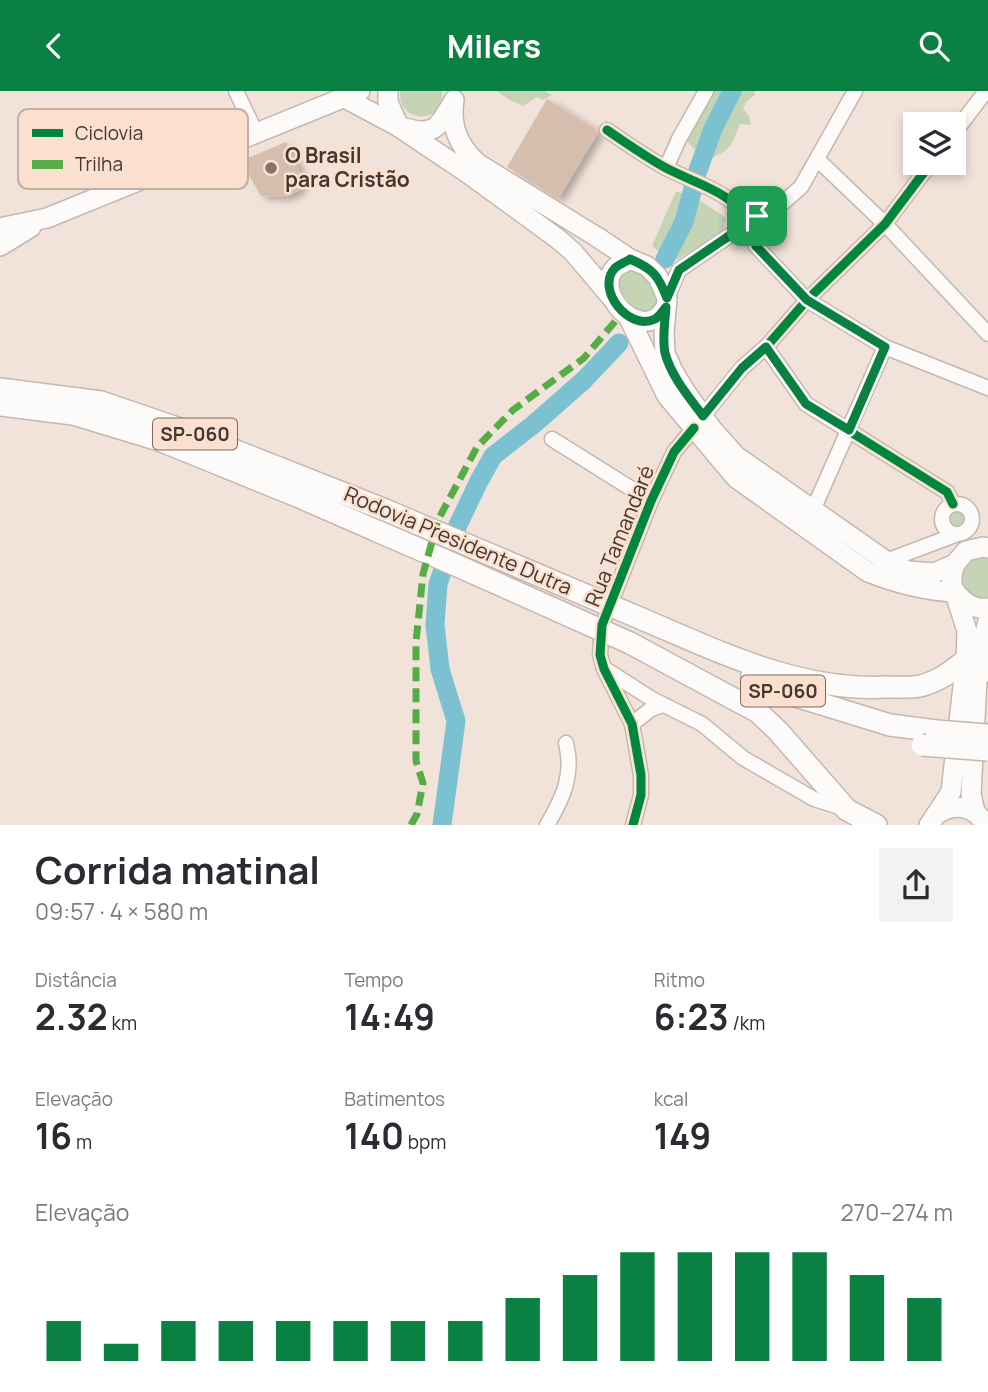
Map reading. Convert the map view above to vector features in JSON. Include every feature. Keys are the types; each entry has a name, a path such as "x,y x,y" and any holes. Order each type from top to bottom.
{"highway":[{"name":"Rodovia Presidente Dutra","path":"0,389 101,402 183,430 383,509 642,619 789,694 929,738 988,750"},
{"name":"Rodovia Presidente Dutra","path":"0,405 73,414 159,440 297,496 630,643 780,705 880,736 929,738 988,734"},
{"path":"642,619 735,659 791,677 828,684 870,688 920,686 977,664"},
{"path":"630,643 758,712 847,810 876,825"}],"main road":[{"path":"367,91 399,127 419,132 436,129 454,94"},
{"path":"388,91 388,102 399,127"},
{"path":"248,137 352,94 468,174 573,252 628,316 667,396 736,456 886,561 908,571 934,573 955,564"},
{"path":"454,94 453,124 463,148 477,163 630,259 647,266 659,277 667,303 665,353 698,422 736,478 868,572 893,582 956,593 966,604 980,609 988,608"},
{"path":"0,246 47,218 119,189"},
{"path":"0,228 47,218"},
{"path":"612,299 610,278 615,268 630,259"},
{"path":"628,316 646,322 657,319 667,303"},
{"path":"980,819 971,794 977,664 952,584 952,574 955,564 966,551 988,548"},
{"path":"933,819 951,792 988,621"},
{"path":"933,819 945,809 956,806 966,808 980,819"}],"street":[{"path":"236,91 244,109"},
{"path":"666,168 679,138 706,91"},
{"path":"667,303 679,270 749,223 777,208 801,187 855,91"},
{"path":"966,117 986,91"},
{"path":"248,117 256,134"},
{"path":"607,130 666,168 708,186 732,200 749,223 756,246 807,300 885,347 985,382"},
{"path":"817,159 885,224 988,334"},
{"name":"Rua Tamandaré","path":"633,825 641,795 641,775 632,724 604,669 600,655 602,625 651,501 674,453 742,368 766,347 807,300 885,224 922,175"},
{"path":"766,347 806,404 947,492 953,504"},
{"path":"817,501 885,347"},
{"path":"552,439 651,501"},
{"path":"886,561 968,531 973,519 971,512 960,504 946,508 942,516 942,525 947,532 955,535"},
{"path":"604,669 663,705 702,724 743,758 814,799 847,810"},
{"path":"632,724 652,709 663,705"},
{"path":"547,825 559,806 567,782 570,759 566,743"}],"green space":[{"path":"400,91 442,91 441,102 430,115 413,115 401,102"},
{"path":"497,91 545,91 552,95 543,100 537,97 523,106"},
{"path":"710,91 755,91 755,95 746,102 743,109 749,116 751,125 740,124 730,146 710,158 702,148 694,149 685,135"},
{"path":"676,191 702,202 726,218 722,233 673,262 652,246"},
{"path":"628,269 650,282 655,289 656,303 643,313 629,302 618,286 621,273"},
{"path":"952,508 960,508 967,515 967,523 960,530 952,530 945,523 945,515"},
{"path":"988,553 988,603 961,592 960,568 965,561"}],"building":[{"path":"547,99 598,131 558,199 507,167"},
{"name":"O Brasil para Cristão","path":"286,142 301,174 300,190 286,197 261,196 248,173 248,158"}],"waterway":[{"path":"665,259 684,222 697,173 713,129 732,91"},
{"path":"442,825 456,721 440,669 435,625 438,584 458,525 493,456 584,380 619,343"}],"marked path":[{"path":"411,825 417,814 423,783 416,761 416,642 423,574 438,520 477,447 513,410 584,358 624,311"}],"cycle path":[{"path":"607,130 666,168 717,192 746,214"},
{"path":"703,416 742,368 766,347 807,300 885,224 922,175"},
{"path":"766,347 806,404 947,492 953,504"},
{"path":"633,825 641,795 641,775 632,724 604,669 600,655 602,625 651,501 674,452 694,428"}],"place":[{"name":"O Brasil para Cristão","path":"271,168"}],"route":[{"path":"746,214 757,216 759,225 750,231 756,246 807,300 885,347 849,430 806,404 766,347 742,368 703,416 685,391 665,353 666,307 657,319 638,321 628,316 612,299 610,278 615,268 630,259 647,266 659,277 667,298 679,270 742,227 742,218 746,214"}]}
